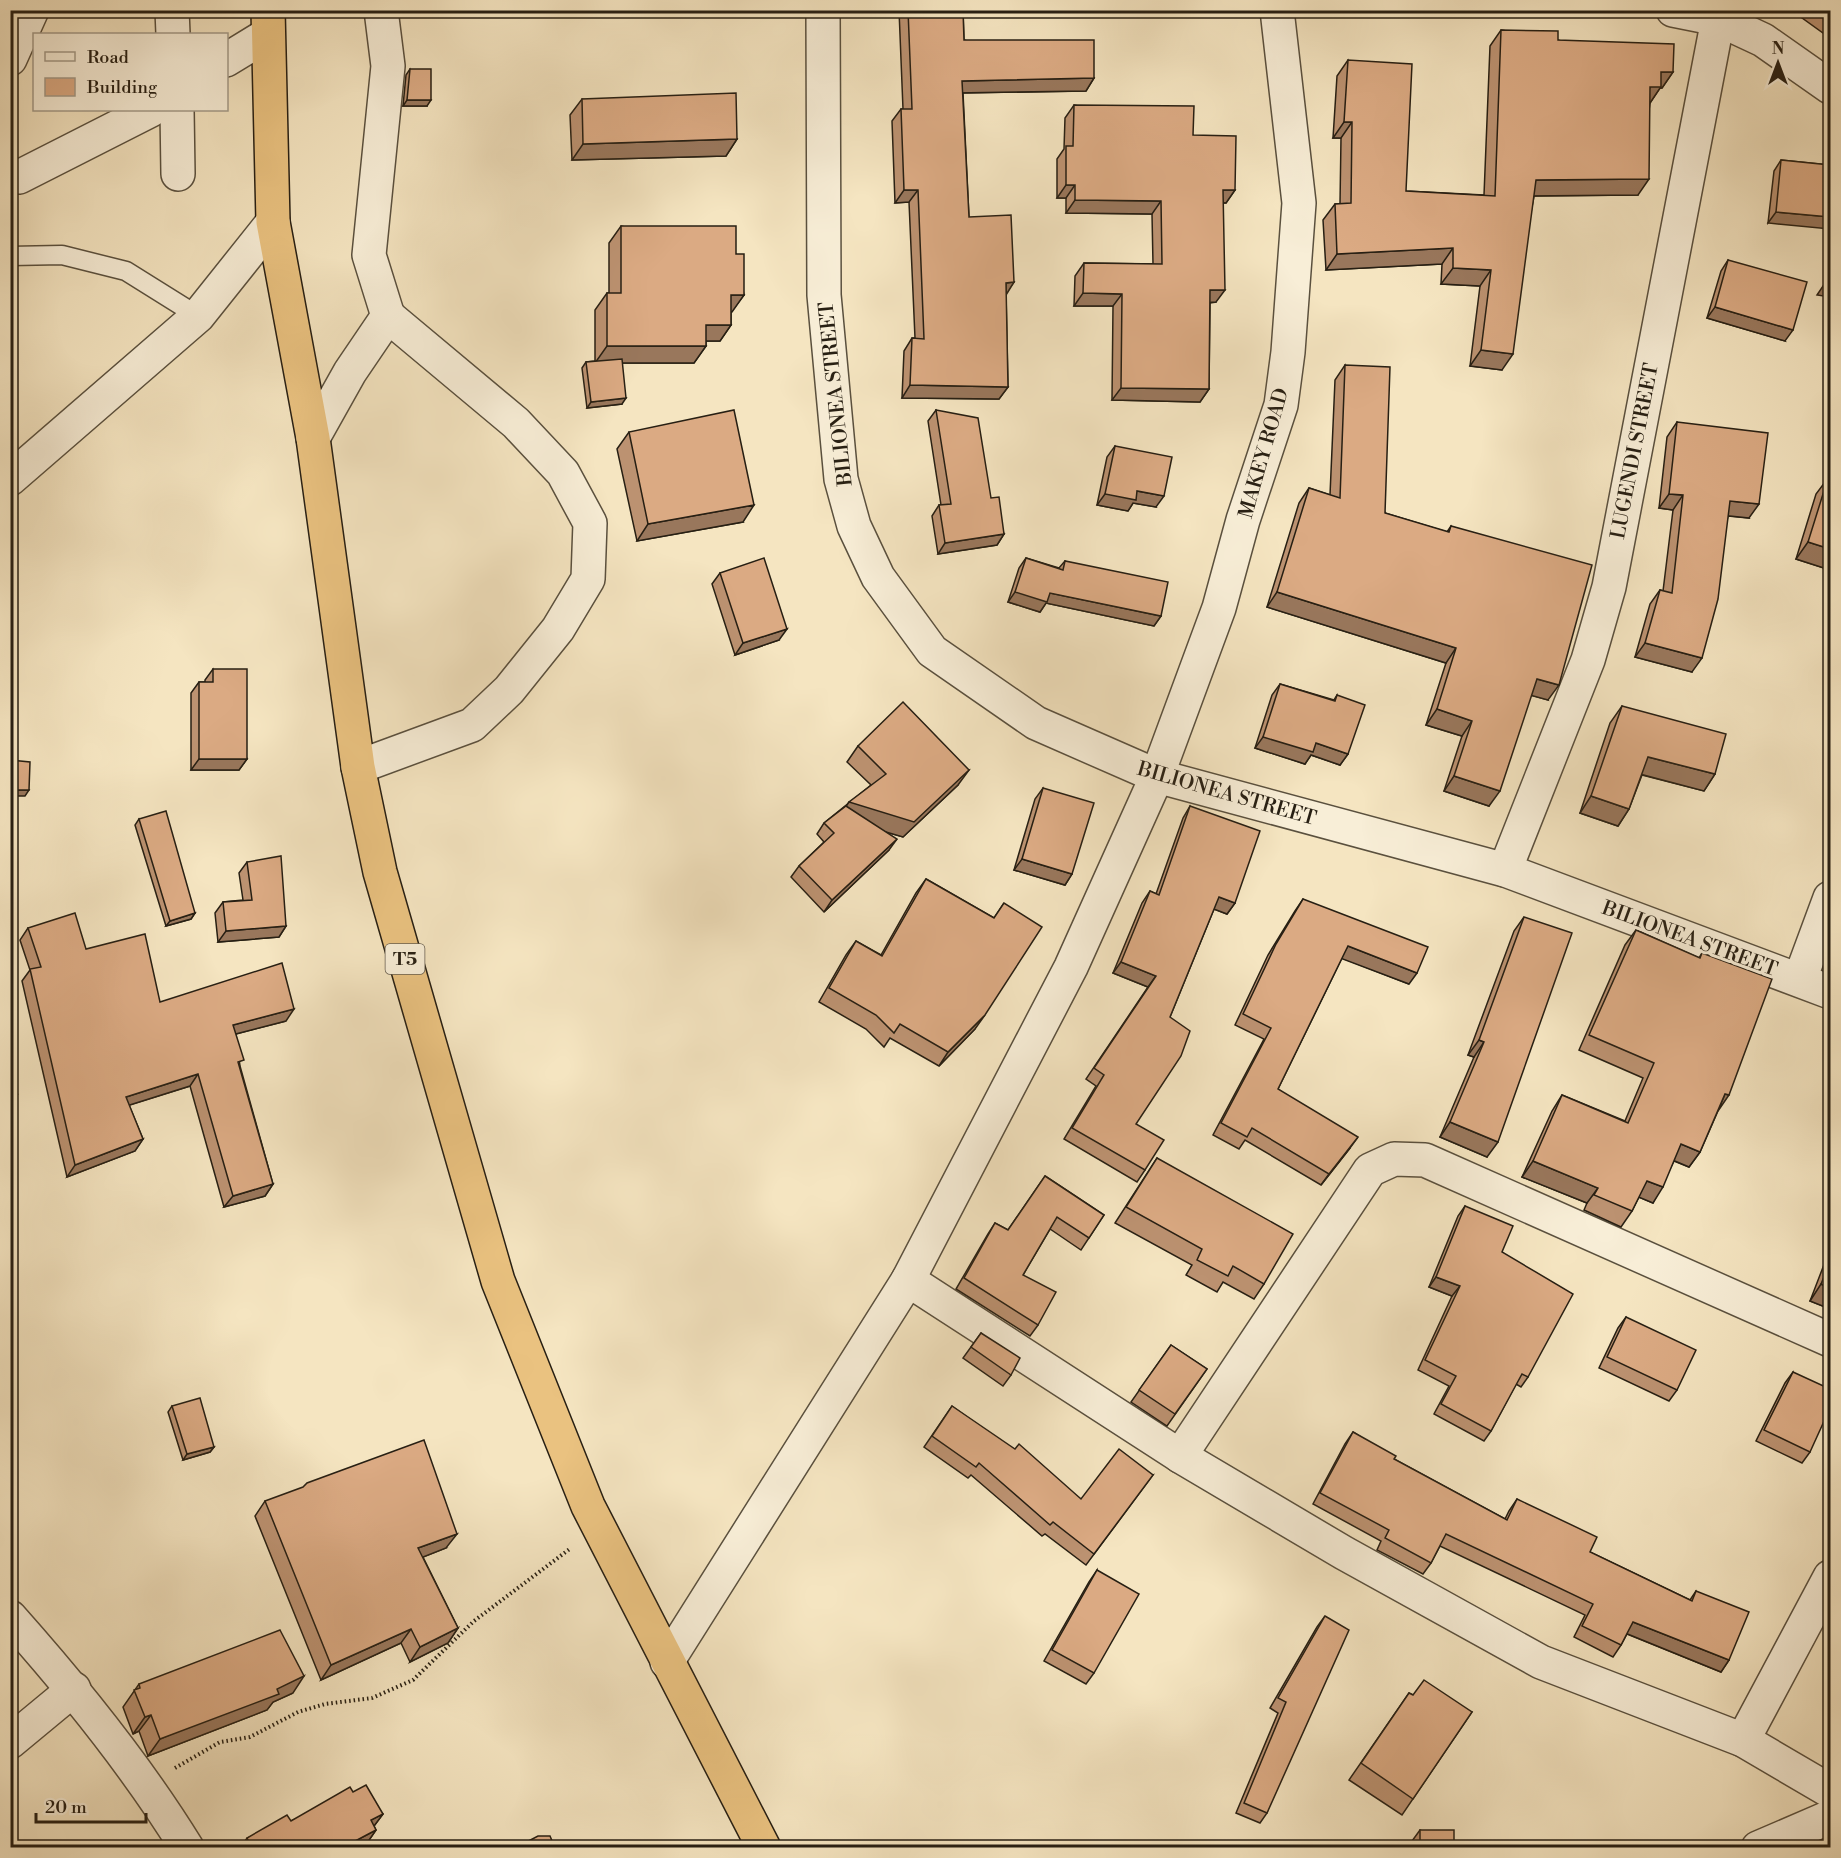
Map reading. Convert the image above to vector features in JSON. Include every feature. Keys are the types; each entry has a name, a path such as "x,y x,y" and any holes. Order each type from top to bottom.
{"highway":[{"name":"T5","path":"267,23 273,222 313,438 358,767 380,872 498,1281 599,1527 764,1848"}],"street":[{"path":"10,59 32,10"},
{"path":"172,10 173,33"},
{"path":"358,767 472,725 509,690 544,646 588,579 590,523 563,473 516,423 388,316 369,255 388,66 381,10"},
{"name":"BILIONEA STREET","path":"823,10 824,295 841,479 854,525 878,577 932,651 1036,723 1157,776 1505,870 1830,992"},
{"name":"MAKEY ROAD","path":"667,1662 908,1280 1071,967 1157,776 1219,608 1243,520 1281,405 1288,352 1299,202 1277,10"},
{"path":"1697,14 1763,40 1830,87"},
{"name":"LUGENDI STREET","path":"1505,870 1588,660 1609,587 1697,14"},
{"path":"228,58 267,23"},
{"path":"18,177 149,111"},
{"path":"177,111 178,174"},
{"path":"10,479 198,316 273,222"},
{"path":"313,438 350,372 388,316"},
{"path":"1800,979 1830,898"},
{"path":"1180,1456 1370,1170 1394,1159 1425,1160 1830,1340"},
{"path":"908,1280 1180,1456 1344,1553 1541,1662 1743,1740 1830,1791"},
{"path":"1743,1740 1830,1577"},
{"path":"10,1617 74,1689 146,1784 187,1848"},
{"path":"10,1742 74,1689"},
{"path":"1758,1848 1830,1817"}],"lane":[{"path":"10,256 62,255 126,271 198,316"}],"path":[{"path":"146,1784 220,1742 250,1737 298,1712 325,1704 372,1698 413,1680 474,1621 599,1527"}],"building":[{"path":"908,10 963,10 964,40 1094,40 1094,78 962,81 969,217 1011,215 1014,282 1006,283 1008,387 910,385 912,338 924,339 918,190 904,190 901,109 912,109"},
{"path":"1501,30 1558,31 1558,40 1674,44 1673,72 1661,72 1661,87 1650,87 1649,179 1536,180 1513,354 1481,350 1491,270 1453,268 1453,248 1337,254 1335,204 1351,203 1352,122 1344,122 1348,60 1412,64 1406,191 1495,196"},
{"path":"410,69 431,69 431,100 407,100"},
{"path":"736,93 737,139 583,144 582,99"},
{"path":"1074,105 1194,106 1193,135 1236,136 1235,190 1223,190 1225,290 1210,290 1209,389 1121,388 1122,294 1083,293 1084,263 1162,264 1161,201 1075,200 1075,185 1066,185 1066,146 1073,146"},
{"path":"1781,160 1830,165 1830,217 1776,212"},
{"path":"621,226 736,226 736,254 744,254 744,295 731,295 731,325 706,325 706,346 607,346 607,293 621,293"},
{"path":"1728,260 1807,282 1793,330 1715,307"},
{"path":"622,359 626,398 591,402 586,362"},
{"path":"1345,365 1390,367 1385,513 1449,532 1451,526 1592,565 1559,685 1537,679 1500,791 1454,776 1472,721 1437,709 1456,648 1277,592 1309,488 1340,498"},
{"path":"734,410 754,505 648,524 629,432"},
{"path":"936,410 978,418 991,498 999,497 1004,534 945,543 939,505 951,504"},
{"path":"1677,422 1768,433 1759,504 1730,501 1718,599 1702,658 1645,643 1660,590 1672,593 1683,495 1669,494"},
{"path":"1115,446 1172,457 1164,496 1137,491 1136,500 1105,494"},
{"path":"1828,478 1830,478 1830,549 1808,542"},
{"path":"764,558 787,629 743,643 720,573"},
{"path":"1026,558 1063,570 1065,561 1168,582 1161,616 1050,593 1047,602 1015,592"},
{"path":"213,669 247,669 247,759 199,759 199,682 213,682"},
{"path":"1280,684 1335,701 1337,695 1365,705 1348,754 1316,743 1313,752 1263,737"},
{"path":"903,702 969,770 914,822 849,802 886,774 858,746"},
{"path":"1622,706 1726,734 1715,774 1648,757 1629,809 1591,796"},
{"path":"10,760 30,762 29,790 10,790"},
{"path":"1043,788 1094,803 1072,874 1022,859"},
{"path":"846,806 897,839 832,900 799,866 834,833 824,823"},
{"path":"1190,806 1260,831 1235,903 1219,897 1170,1017 1190,1031 1181,1056 1136,1124 1164,1140 1145,1170 1072,1128 1104,1075 1094,1068 1156,976 1121,962 1150,891 1159,895"},
{"path":"166,811 195,913 170,921 139,819"},
{"path":"281,856 286,926 226,931 223,902 252,900 247,862"},
{"path":"926,879 994,918 1004,903 1042,927 985,1015 948,1052 900,1024 894,1033 876,1015 829,988 856,941 882,956"},
{"path":"1303,899 1428,947 1417,973 1348,946 1278,1089 1358,1137 1329,1174 1252,1128 1247,1137 1221,1123 1271,1028 1243,1014 1276,944"},
{"path":"75,913 86,949 145,934 160,1002 282,963 294,1009 233,1025 244,1060 238,1062 273,1184 233,1196 198,1074 126,1097 143,1139 75,1165 30,969 41,967 28,928"},
{"path":"1524,917 1572,933 1498,1142 1450,1122 1484,1042 1479,1040"},
{"path":"1636,930 1700,958 1702,953 1772,979 1729,1095 1725,1094 1700,1152 1681,1144 1663,1187 1647,1181 1632,1211 1594,1195 1598,1188 1533,1161 1562,1095 1628,1123 1654,1063 1589,1035"},
{"path":"10,1075 17,1095 10,1097"},
{"path":"1157,1158 1293,1234 1264,1284 1233,1266 1228,1276 1197,1260 1202,1249 1126,1207"},
{"path":"1045,1176 1104,1215 1089,1238 1057,1217 1023,1275 1056,1292 1038,1325 964,1278 995,1223 1008,1230"},
{"path":"1465,1206 1513,1226 1502,1252 1573,1294 1528,1377 1522,1374 1491,1431 1441,1404 1456,1376 1425,1360 1460,1286 1436,1277"},
{"path":"1830,1262 1830,1288 1821,1284"},
{"path":"1626,1317 1696,1350 1677,1390 1607,1357"},
{"path":"981,1333 1020,1358 1011,1375 971,1347"},
{"path":"1171,1345 1207,1369 1175,1414 1139,1390"},
{"path":"1793,1372 1830,1389 1830,1408 1810,1452 1764,1430"},
{"path":"200,1398 214,1447 187,1454 172,1406"},
{"path":"952,1406 1015,1449 1019,1444 1081,1499 1119,1449 1153,1475 1094,1554 1053,1522 1050,1525 979,1463 976,1467 932,1436"},
{"path":"1353,1432 1396,1456 1394,1459 1507,1520 1517,1499 1597,1537 1590,1552 1692,1601 1696,1591 1749,1612 1729,1660 1633,1622 1621,1645 1582,1626 1593,1604 1446,1534 1431,1563 1385,1538 1389,1530 1320,1493"},
{"path":"424,1440 457,1534 418,1548 458,1628 420,1647 411,1629 331,1665 265,1501"},
{"path":"1097,1570 1139,1594 1094,1673 1052,1650"},
{"path":"1325,1616 1349,1630 1267,1813 1244,1803 1286,1702 1278,1698"},
{"path":"280,1630 304,1676 277,1689 279,1694 160,1739 151,1715 145,1717 134,1690 140,1688 139,1684"},
{"path":"1424,1680 1472,1712 1413,1799 1361,1763 1409,1693 1413,1695"},
{"path":"366,1785 383,1814 371,1820 376,1830 355,1841 359,1848 252,1848 247,1838 287,1815 291,1821 350,1787 353,1792"},
{"path":"1420,1830 1454,1830 1454,1848 1420,1848"},
{"path":"538,1836 550,1836 555,1848 515,1848"}]}
